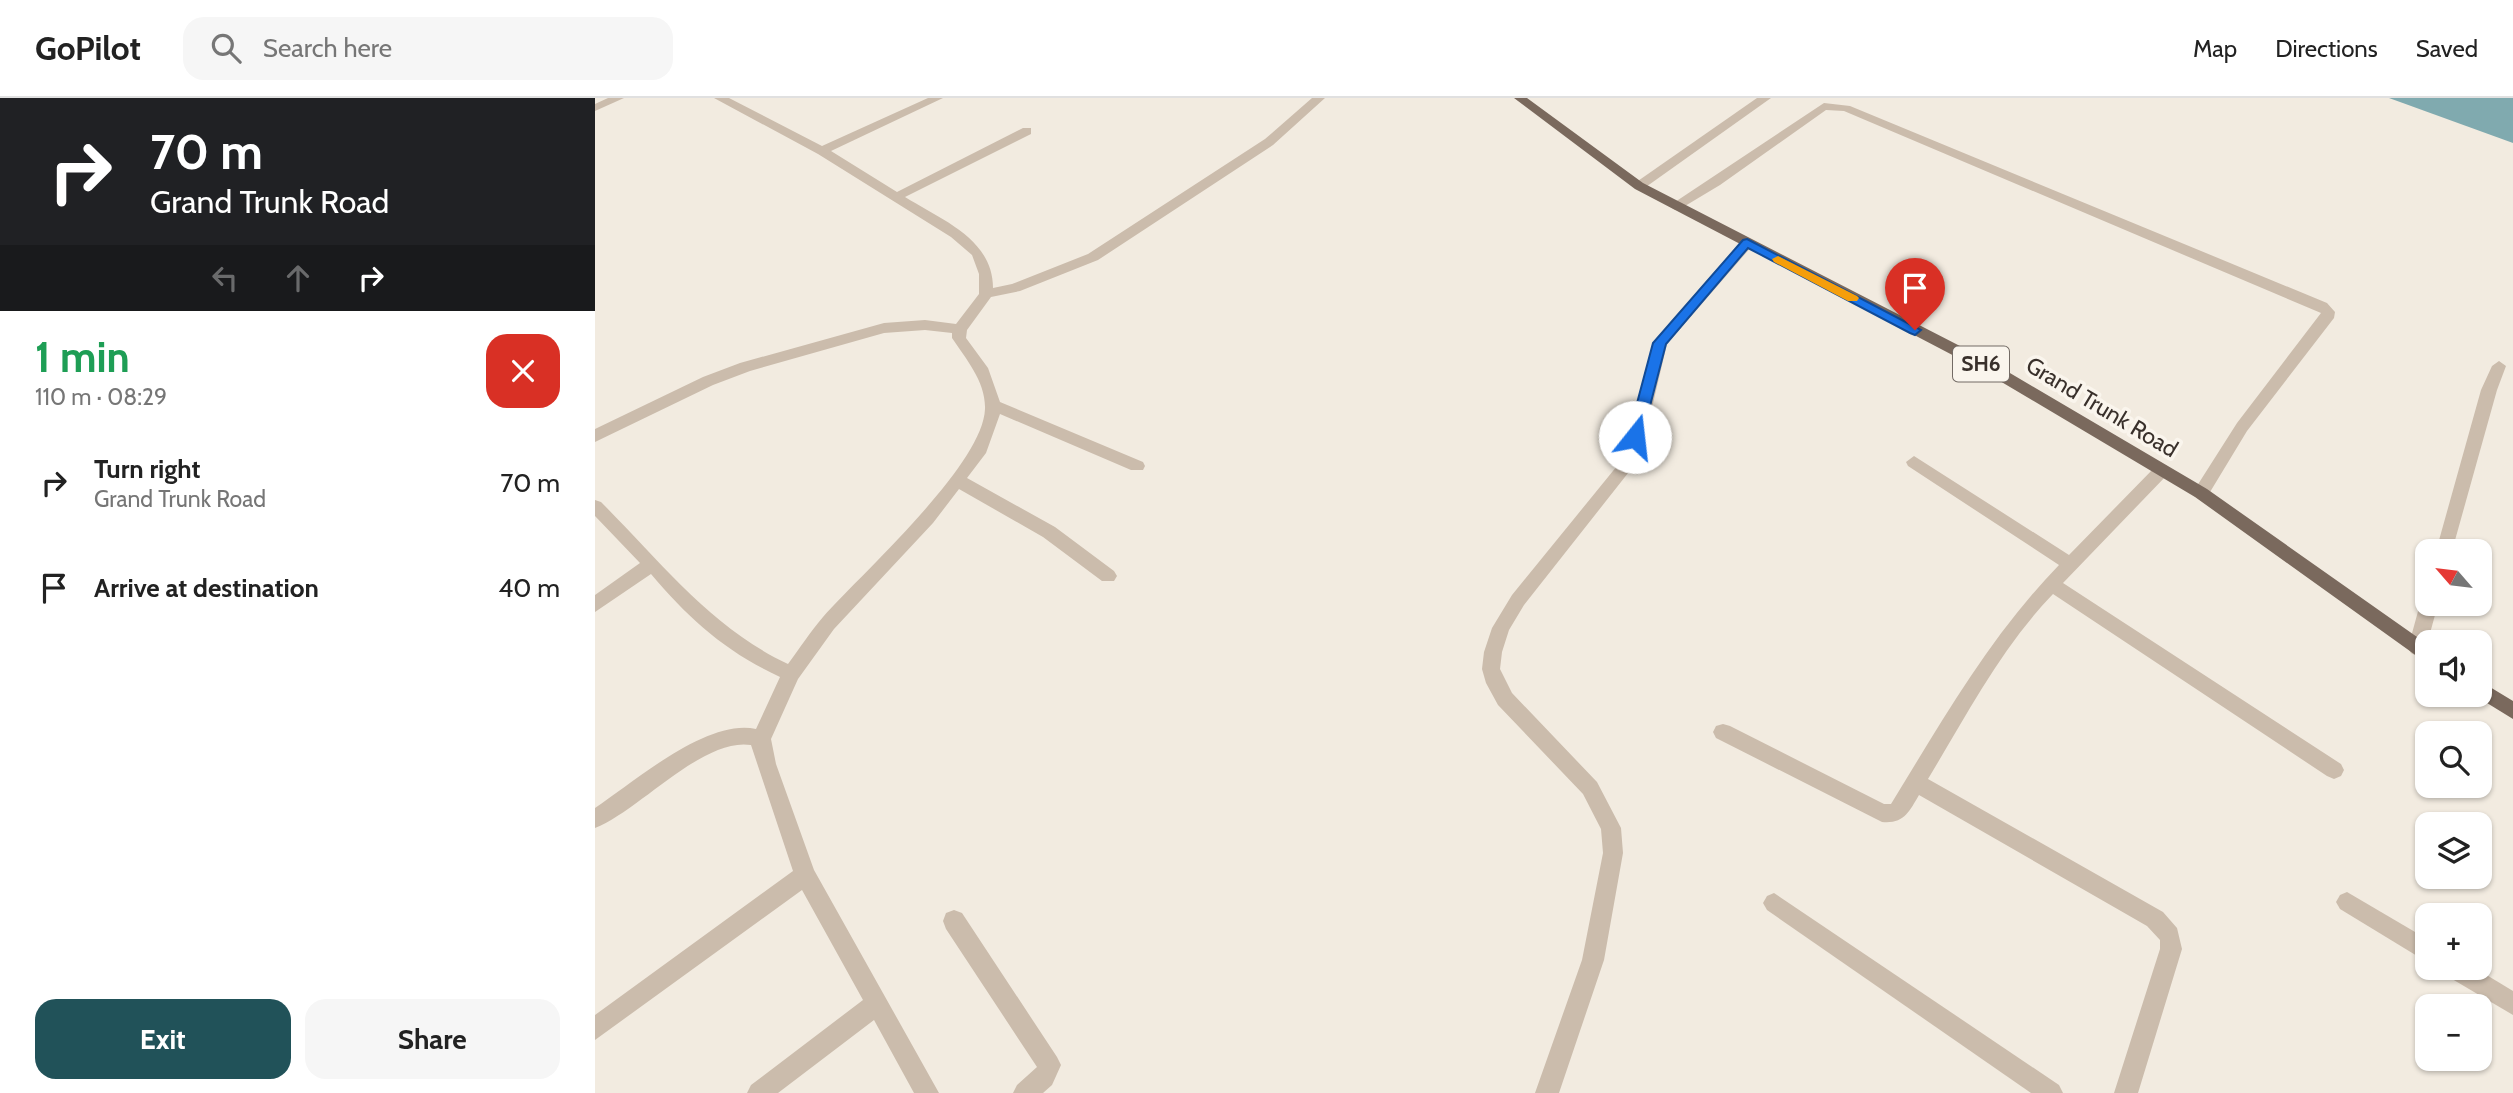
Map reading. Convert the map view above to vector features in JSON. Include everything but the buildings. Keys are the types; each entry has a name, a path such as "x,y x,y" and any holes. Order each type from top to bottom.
{"main road":[{"name":"Grand Trunk Road","path":"1520,98 1639,186 1988,368 2201,493 2415,646"},
{"path":"2492,697 2513,711"}],"street":[{"path":"595,108 618,98"},
{"path":"720,98 822,151 956,234 978,253 986,274 986,293 960,329 960,338 981,368 993,405 992,420 978,453 927,520 828,624 791,674 761,739 767,765 805,875 927,1093"},
{"path":"822,151 937,98"},
{"path":"986,293 1015,288 1093,257 1269,142 1319,98"},
{"path":"1639,186 1765,98"},
{"path":"1675,206 1716,182 1824,106 1832,105 1846,108 2322,306 2328,312 2327,318 2242,427 2201,493"},
{"path":"898,196 1027,131"},
{"path":"1547,1093 1593,960 1613,853 1611,828 1590,788 1505,699 1495,683 1491,669 1493,652 1501,628 1518,600 1623,468 1642,416 1660,343 1747,243"},
{"path":"595,436 708,381 745,367 884,328 925,325 960,329"},
{"path":"2447,539 2489,390 2499,366"},
{"path":"993,405 1137,466"},
{"path":"1914,462 2070,564"},
{"path":"1723,732 1882,813 1892,814 1898,811 1993,654 2029,606 2161,471"},
{"path":"957,480 1049,532 1108,576"},
{"path":"595,506 652,564 689,607 727,639 753,656 791,674"},
{"path":"595,605 652,564"},
{"path":"2051,584 2334,770"},
{"path":"595,819 725,738 739,734 761,739"},
{"path":"1915,782 2165,927 2171,941 2171,949 2126,1093"},
{"path":"595,1029 805,875"},
{"path":"2347,902 2415,944"},
{"path":"1775,903 2051,1093"},
{"path":"954,921 1049,1065 1044,1077 1025,1093"},
{"path":"2474,980 2513,1004"},
{"path":"759,1093 876,1004"}],"water":[{"path":"2389,98 2513,98 2513,143"}],"slow traffic":[{"path":"1778,259 1853,298"}],"route":[{"path":"1635,437 1660,343 1667,331 1747,243 1915,330"}]}
